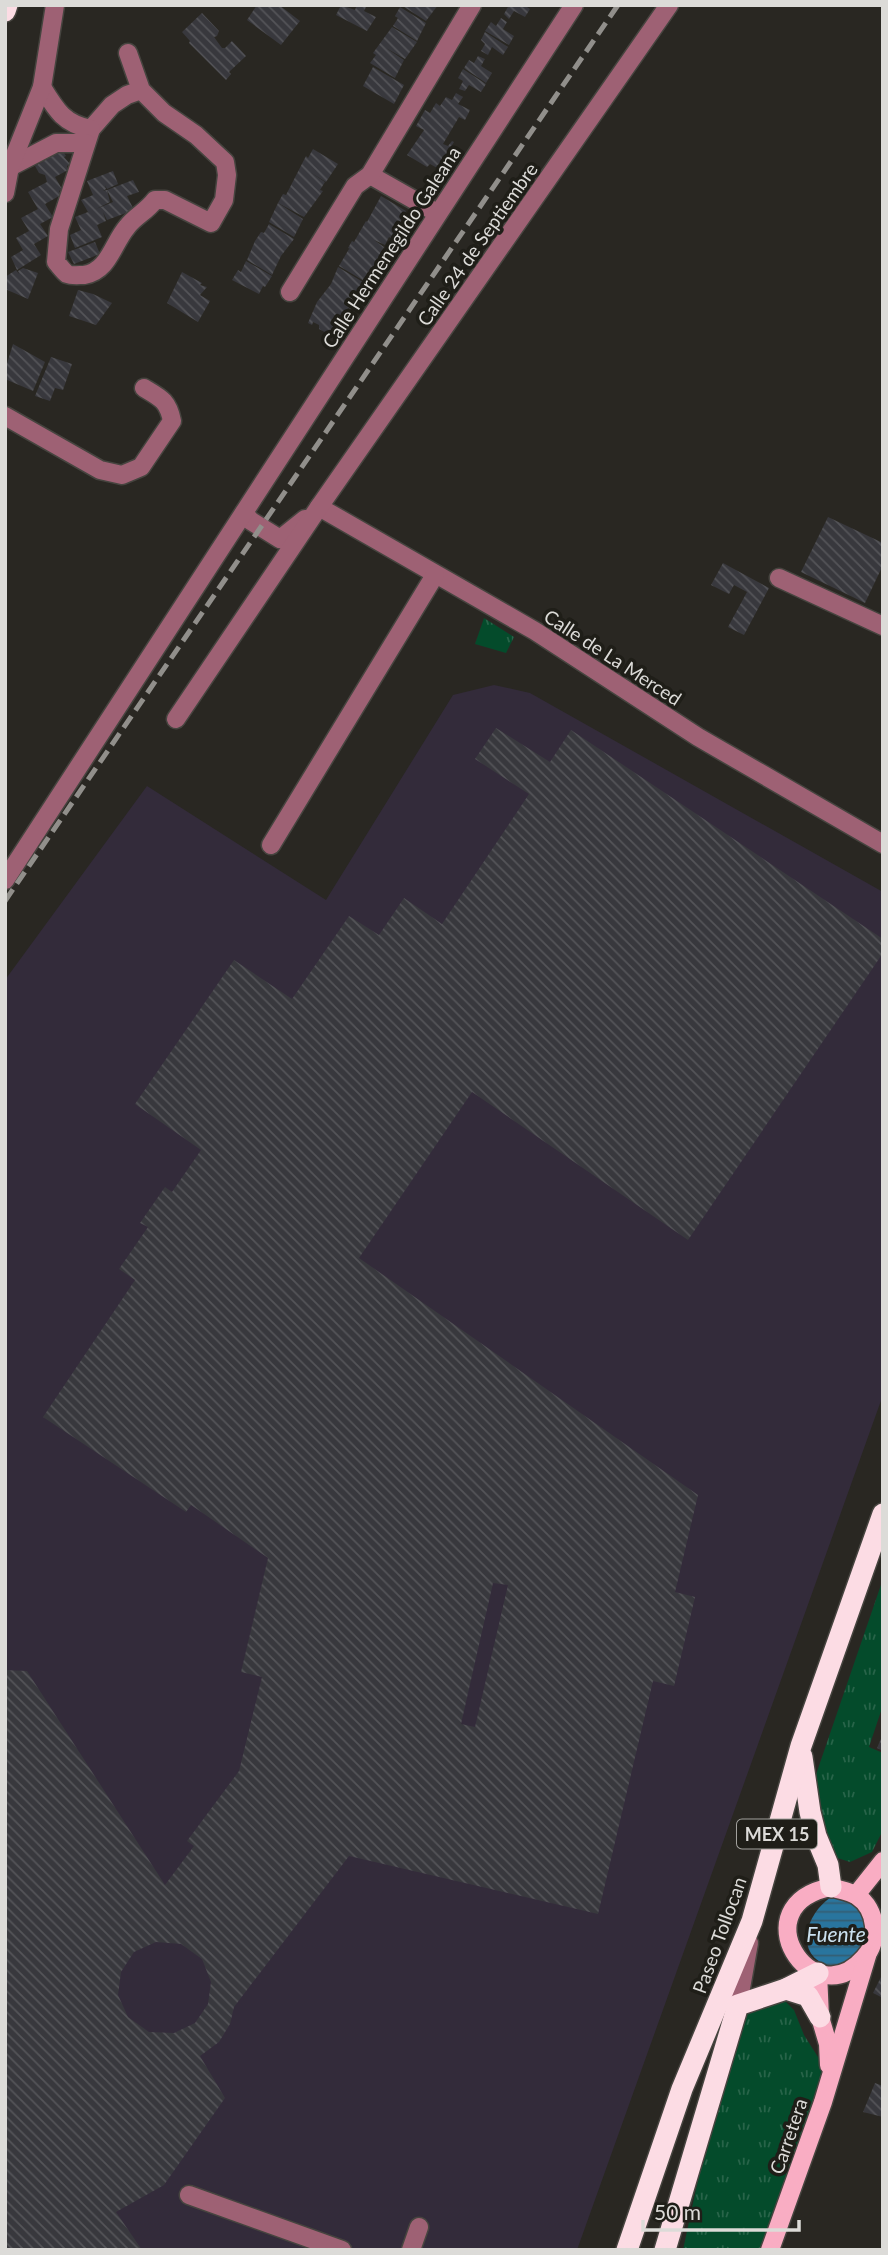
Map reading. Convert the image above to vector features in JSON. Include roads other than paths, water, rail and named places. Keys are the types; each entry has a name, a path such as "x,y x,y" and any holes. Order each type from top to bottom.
{"highway":[{"path":"5,11 7,5"},
{"name":"Paseo Tollocan","path":"626,2250 682,2089 752,1922 801,1746 883,1514"},
{"path":"801,1746 810,1812 828,1865 831,1887"},
{"path":"664,2250 738,2005 786,1989 818,1973"},
{"path":"786,1989 808,1996 820,2017"}],"main road":[{"path":"856,1895 883,1861"},
{"path":"831,1887 856,1895 867,1906 879,1926 867,1956 854,1968 838,1976 818,1973 802,1965 791,1951 788,1925 800,1901 814,1891 831,1887"},
{"name":"Carretera","path":"770,2250 823,2102 867,1956"},
{"path":"818,1973 820,2017 828,2044 830,2076"}],"street":[{"path":"5,193 10,167 42,87 55,5"},
{"path":"290,292 355,186 370,175 472,5"},
{"name":"Calle Hermenegildo Galeana","path":"5,880 574,5"},
{"name":"Calle 24 de Septiembre","path":"176,719 319,508 669,5"},
{"path":"128,53 141,90 164,113 196,135 225,162 227,175 224,200 211,223 165,200 155,200 147,211 127,226 116,248 92,274 68,274 56,261 59,229 89,136 112,105 141,90"},
{"path":"42,87 56,111 89,136"},
{"path":"10,167 56,143 89,136"},
{"path":"370,175 437,213"},
{"path":"5,415 100,470 122,475 141,467 172,421 170,409 162,399 144,388"},
{"path":"244,513 280,539 319,508"},
{"name":"Calle de La Merced","path":"319,508 535,631 698,737 882,840"},
{"path":"271,845 435,575"},
{"path":"779,578 883,626"},
{"path":"738,2005 752,1922"},
{"path":"189,2195 342,2250"},
{"path":"411,2250 419,2227"}],"water":[{"name":"Fuente","path":"833,1896 844,1896 862,1909 865,1928 858,1950 835,1967 821,1963 812,1955 807,1935 815,1913"}],"railway":[{"path":"5,901 618,5"}]}
